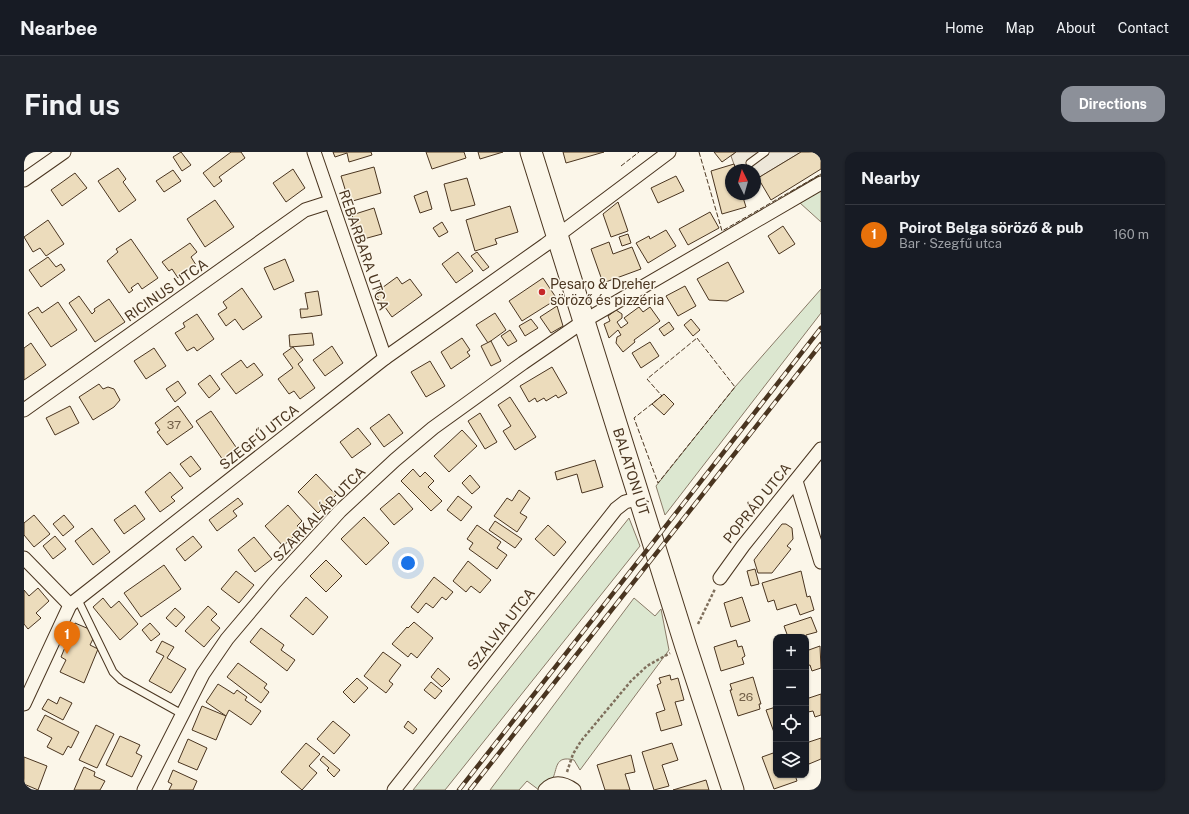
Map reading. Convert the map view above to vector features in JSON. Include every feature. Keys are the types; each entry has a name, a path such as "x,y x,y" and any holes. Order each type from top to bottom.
{"main road":[{"name":"BALATONI ÚT","path":"531,152 733,790"}],"street":[{"path":"24,180 64,152"},
{"name":"REBARBARA UTCA","path":"314,152 385,358"},
{"name":"SZEGFŰ UTCA","path":"24,704 74,603 385,358 558,235 669,152"},
{"name":"SZARKALÁB UTCA","path":"144,790 203,674 227,639 275,582 340,511 395,460 433,428 523,362 584,321 821,183"},
{"name":"RICINUS UTCA","path":"24,410 305,210 330,202"},
{"name":"POPRÁD UTCA","path":"720,578 743,546 821,449"},
{"path":"796,482 821,562"},
{"name":"SZALVIA UTCA","path":"394,790 616,509 625,502 640,498"},
{"path":"24,558 74,603"},
{"path":"544,790 556,784 570,787"}],"lane":[{"path":"750,163 765,152"},
{"path":"74,603 113,672 121,680 182,714"}],"path":[{"path":"570,787 573,754 630,681"}],"green space":[{"path":"821,174 821,222 789,193"},
{"path":"821,289 821,313 665,515 656,486 735,387"},
{"path":"629,518 640,546 445,790 413,790"},
{"path":"634,598 655,616 661,609 669,650 580,770 574,760 563,759 558,764 551,781 539,790 527,781 519,790 490,790"}],"shaded area":[{"path":"736,152 801,152 761,176 761,164 734,164 731,156"}],"building":[{"path":"181,152 191,165 182,171 173,157"},
{"path":"231,152 241,152 245,158 219,177 222,181 214,187 203,173"},
{"path":"333,152 371,152 372,155 349,162 347,153 335,157"},
{"path":"426,152 464,152 466,158 432,169"},
{"path":"478,152 503,152 480,159"},
{"path":"563,152 604,152 566,163"},
{"path":"714,152 736,152 722,162"},
{"path":"801,152 821,152 821,169 771,200 761,183 761,176"},
{"path":"374,167 381,193 349,202 341,176"},
{"path":"725,167 725,200 744,200 746,207 722,214 711,171"},
{"path":"118,168 126,179 123,182 136,200 119,212 98,181"},
{"path":"293,169 305,188 286,202 273,183"},
{"path":"173,170 181,181 164,192 156,181"},
{"path":"75,173 87,188 62,206 51,190"},
{"path":"676,176 684,191 658,203 651,188"},
{"path":"467,178 475,205 451,211 444,184"},
{"path":"427,191 432,209 420,213 414,196"},
{"path":"215,200 234,227 205,247 187,219"},
{"path":"618,202 628,231 611,237 603,214"},
{"path":"510,206 518,232 495,239 497,244 475,251 466,220"},
{"path":"374,208 382,234 360,240 352,215"},
{"path":"710,212 719,228 688,245 679,229"},
{"path":"48,220 64,244 46,256 40,248 33,252 24,237"},
{"path":"442,222 448,232 439,237 433,228"},
{"path":"783,226 795,244 779,254 768,236"},
{"path":"666,230 676,246 648,263 636,243 649,236 650,239"},
{"path":"628,234 631,243 622,246 619,237"},
{"path":"131,239 158,278 142,289 138,283 131,288 133,290 129,293 107,261 118,252 116,249"},
{"path":"609,242 613,254 632,247 641,269 603,283 591,249"},
{"path":"190,243 197,252 191,257 196,265 178,278 172,269 169,271 162,262"},
{"path":"458,252 473,271 456,283 442,264"},
{"path":"477,252 489,267 483,271 471,256"},
{"path":"48,257 56,267 61,264 65,270 41,287 29,270"},
{"path":"285,259 294,281 274,290 264,268"},
{"path":"728,262 744,292 727,301 709,300 697,279"},
{"path":"397,277 402,284 410,279 422,295 392,317 375,293"},
{"path":"543,278 557,299 522,321 509,301"},
{"path":"685,286 696,306 678,316 666,296"},
{"path":"242,288 262,317 243,330 235,319 226,326 218,314 227,308 223,302"},
{"path":"318,291 322,315 301,318 300,309 308,309 305,293"},
{"path":"79,296 92,314 95,311 94,309 109,299 125,322 95,342 69,303"},
{"path":"58,302 77,330 51,347 28,313 38,307 42,313"},
{"path":"557,306 563,326 551,333 540,317"},
{"path":"639,307 643,312 650,307 660,321 634,340 635,342 623,352 616,343 617,337 621,335 618,330 609,338 604,324 610,321 608,316 616,310 622,314 622,318 617,322 621,328 628,323 624,318"},
{"path":"495,313 506,330 488,343 476,325"},
{"path":"197,314 214,339 197,351 194,347 187,351 175,333 185,327 183,323"},
{"path":"531,319 538,328 525,336 519,326"},
{"path":"691,319 700,330 693,336 684,325"},
{"path":"669,322 674,329 664,336 659,329"},
{"path":"510,330 517,341 508,346 501,336"},
{"path":"312,333 314,345 290,347 289,335"},
{"path":"462,338 470,350 467,352 470,356 451,369 441,352"},
{"path":"491,341 501,361 491,366 481,346"},
{"path":"650,342 659,356 641,368 632,353"},
{"path":"31,343 46,365 24,380 24,348"},
{"path":"332,346 343,363 325,376 313,360"},
{"path":"293,347 303,360 298,364 315,388 300,399 294,391 289,394 278,379 293,368 283,354"},
{"path":"154,348 166,366 146,379 134,361"},
{"path":"241,360 247,368 254,363 263,375 236,394 221,374"},
{"path":"430,361 445,386 426,397 411,372"},
{"path":"552,367 567,393 558,398 556,395 546,401 544,398 537,402 535,398 529,402 520,386"},
{"path":"210,375 220,389 209,398 198,384"},
{"path":"178,381 186,393 175,402 166,389"},
{"path":"99,384 103,389 108,387 114,389 120,400 114,407 93,420 79,397"},
{"path":"664,394 674,404 664,415 652,404"},
{"path":"510,397 536,437 515,450 503,431 511,426 498,405"},
{"path":"70,406 79,423 55,435 46,418"},
{"path":"178,406 193,427 167,445 157,432 160,430 155,423"},
{"path":"211,411 238,450 223,460 196,421"},
{"path":"480,413 497,442 485,449 468,421"},
{"path":"389,414 403,433 384,447 370,428"},
{"path":"358,428 371,444 352,458 340,442"},
{"path":"462,430 477,446 449,472 434,456"},
{"path":"191,456 201,469 190,477 180,464"},
{"path":"595,460 603,487 582,493 577,474 557,480 555,472"},
{"path":"413,469 420,477 425,472 434,481 428,487 442,501 431,511 401,481"},
{"path":"170,472 183,488 171,497 175,501 160,512 145,492"},
{"path":"316,474 336,495 318,513 298,492"},
{"path":"470,475 480,487 472,494 462,483"},
{"path":"519,490 530,498 520,513 527,517 517,532 494,516 507,498 512,501"},
{"path":"399,493 413,509 394,525 380,509"},
{"path":"458,496 472,507 461,521 447,510"},
{"path":"238,498 243,504 233,511 237,516 217,531 209,520"},
{"path":"135,505 145,519 124,534 114,520"},
{"path":"288,505 302,521 297,526 301,530 283,546 265,526"},
{"path":"34,515 50,534 34,547 24,535 24,523"},
{"path":"64,515 74,527 63,536 53,524"},
{"path":"364,517 389,543 366,565 341,539"},
{"path":"495,521 522,539 515,548 489,530"},
{"path":"782,524 786,524 792,528 793,539 787,546 791,549 772,573 758,573 754,560"},
{"path":"477,525 501,542 497,548 507,555 497,569 469,549 473,543 467,539"},
{"path":"548,525 566,542 554,556 535,539"},
{"path":"92,528 110,552 93,565 75,541"},
{"path":"55,536 66,549 53,559 43,546"},
{"path":"193,536 202,547 185,561 176,549"},
{"path":"254,537 272,559 255,572 238,550"},
{"path":"326,560 342,576 326,592 310,576"},
{"path":"468,561 491,580 480,593 471,586 466,592 453,581"},
{"path":"164,565 181,589 141,617 124,593"},
{"path":"755,569 759,584 751,586 747,571"},
{"path":"236,571 254,585 239,603 221,589"},
{"path":"801,571 807,597 810,596 814,610 800,615 796,604 777,610 774,600 768,602 762,583"},
{"path":"434,577 453,592 446,600 442,597 433,608 426,603 418,613 411,607"},
{"path":"38,588 49,601 36,613 41,618 28,629 24,624 24,590 29,596"},
{"path":"306,597 328,617 313,635 290,616"},
{"path":"742,597 750,621 731,627 724,603"},
{"path":"103,598 111,608 119,601 138,624 120,640 93,607"},
{"path":"208,606 217,614 211,620 220,628 204,647 185,631"},
{"path":"175,608 185,617 176,627 166,618"},
{"path":"811,617 817,632 809,634 787,634 784,626"},
{"path":"414,622 433,638 417,658 411,653 408,657 392,644 407,627 408,628"},
{"path":"75,623 89,629 93,639 90,645 98,649 84,683 60,672 66,660 61,657"},
{"path":"150,623 160,634 151,641 142,630"},
{"path":"261,628 284,645 281,650 295,660 287,671 250,642"},
{"path":"736,640 738,647 742,646 745,656 742,658 744,664 721,671 714,647"},
{"path":"162,641 174,647 167,658 186,669 171,693 149,681 164,656 156,652"},
{"path":"820,646 821,668 812,671 809,665 809,650"},
{"path":"383,652 401,665 389,681 393,684 386,693 364,676"},
{"path":"238,663 267,684 264,688 269,692 261,703 227,677"},
{"path":"438,668 450,679 442,687 431,677"},
{"path":"670,675 671,680 678,678 684,700 675,702 682,725 661,731 656,713 665,710 657,685 661,683 659,678"},
{"path":"753,677 761,704 759,704 760,709 738,716 730,690 732,690 730,684"},
{"path":"357,678 368,688 354,703 343,692"},
{"path":"431,682 442,691 435,699 424,690"},
{"path":"218,684 234,694 237,690 247,697 245,700 261,711 251,725 229,710 226,716 206,702"},
{"path":"821,694 821,715 815,717 813,711 809,712 809,698"},
{"path":"60,697 72,703 63,720 42,709 48,699 57,704"},
{"path":"202,706 226,716 216,740 192,730"},
{"path":"773,708 773,730 766,710"},
{"path":"45,715 79,732 71,748 68,746 63,755 47,747 52,738 37,730"},
{"path":"333,721 350,735 334,754 317,739"},
{"path":"408,721 417,729 413,734 404,727"},
{"path":"96,725 114,734 97,768 79,760"},
{"path":"120,736 140,745 136,753 142,756 132,777 106,765"},
{"path":"821,738 821,759 809,764 809,742"},
{"path":"188,739 207,748 197,770 178,762"},
{"path":"306,743 320,754 309,766 317,773 302,790 281,772"},
{"path":"672,743 678,760 662,765 669,786 654,790 642,752"},
{"path":"773,753 773,778 796,778 797,781 774,789 762,757"},
{"path":"631,755 635,772 625,774 630,790 605,790 597,765"},
{"path":"323,756 340,770 334,777 327,770 329,768 320,760"},
{"path":"24,757 47,766 38,790 24,784"},
{"path":"84,767 95,772 94,776 105,781 100,790 74,790"},
{"path":"173,770 197,781 193,790 169,790 172,784 168,782"},
{"path":"706,780 709,790 673,790"}],"railway":[{"path":"459,790 821,328"},
{"path":"470,790 821,344"}],"fence":[{"path":"621,166 639,152"},
{"path":"699,152 722,231 821,174"},
{"path":"697,338 735,387 658,483 634,418 662,396 647,379 697,338"}],"place":[{"name":"Pesaro & Dreher söröző és pizzéria","path":"542,292"},
{"name":"Poirot Belga söröző & pub","path":"67,654"}]}
